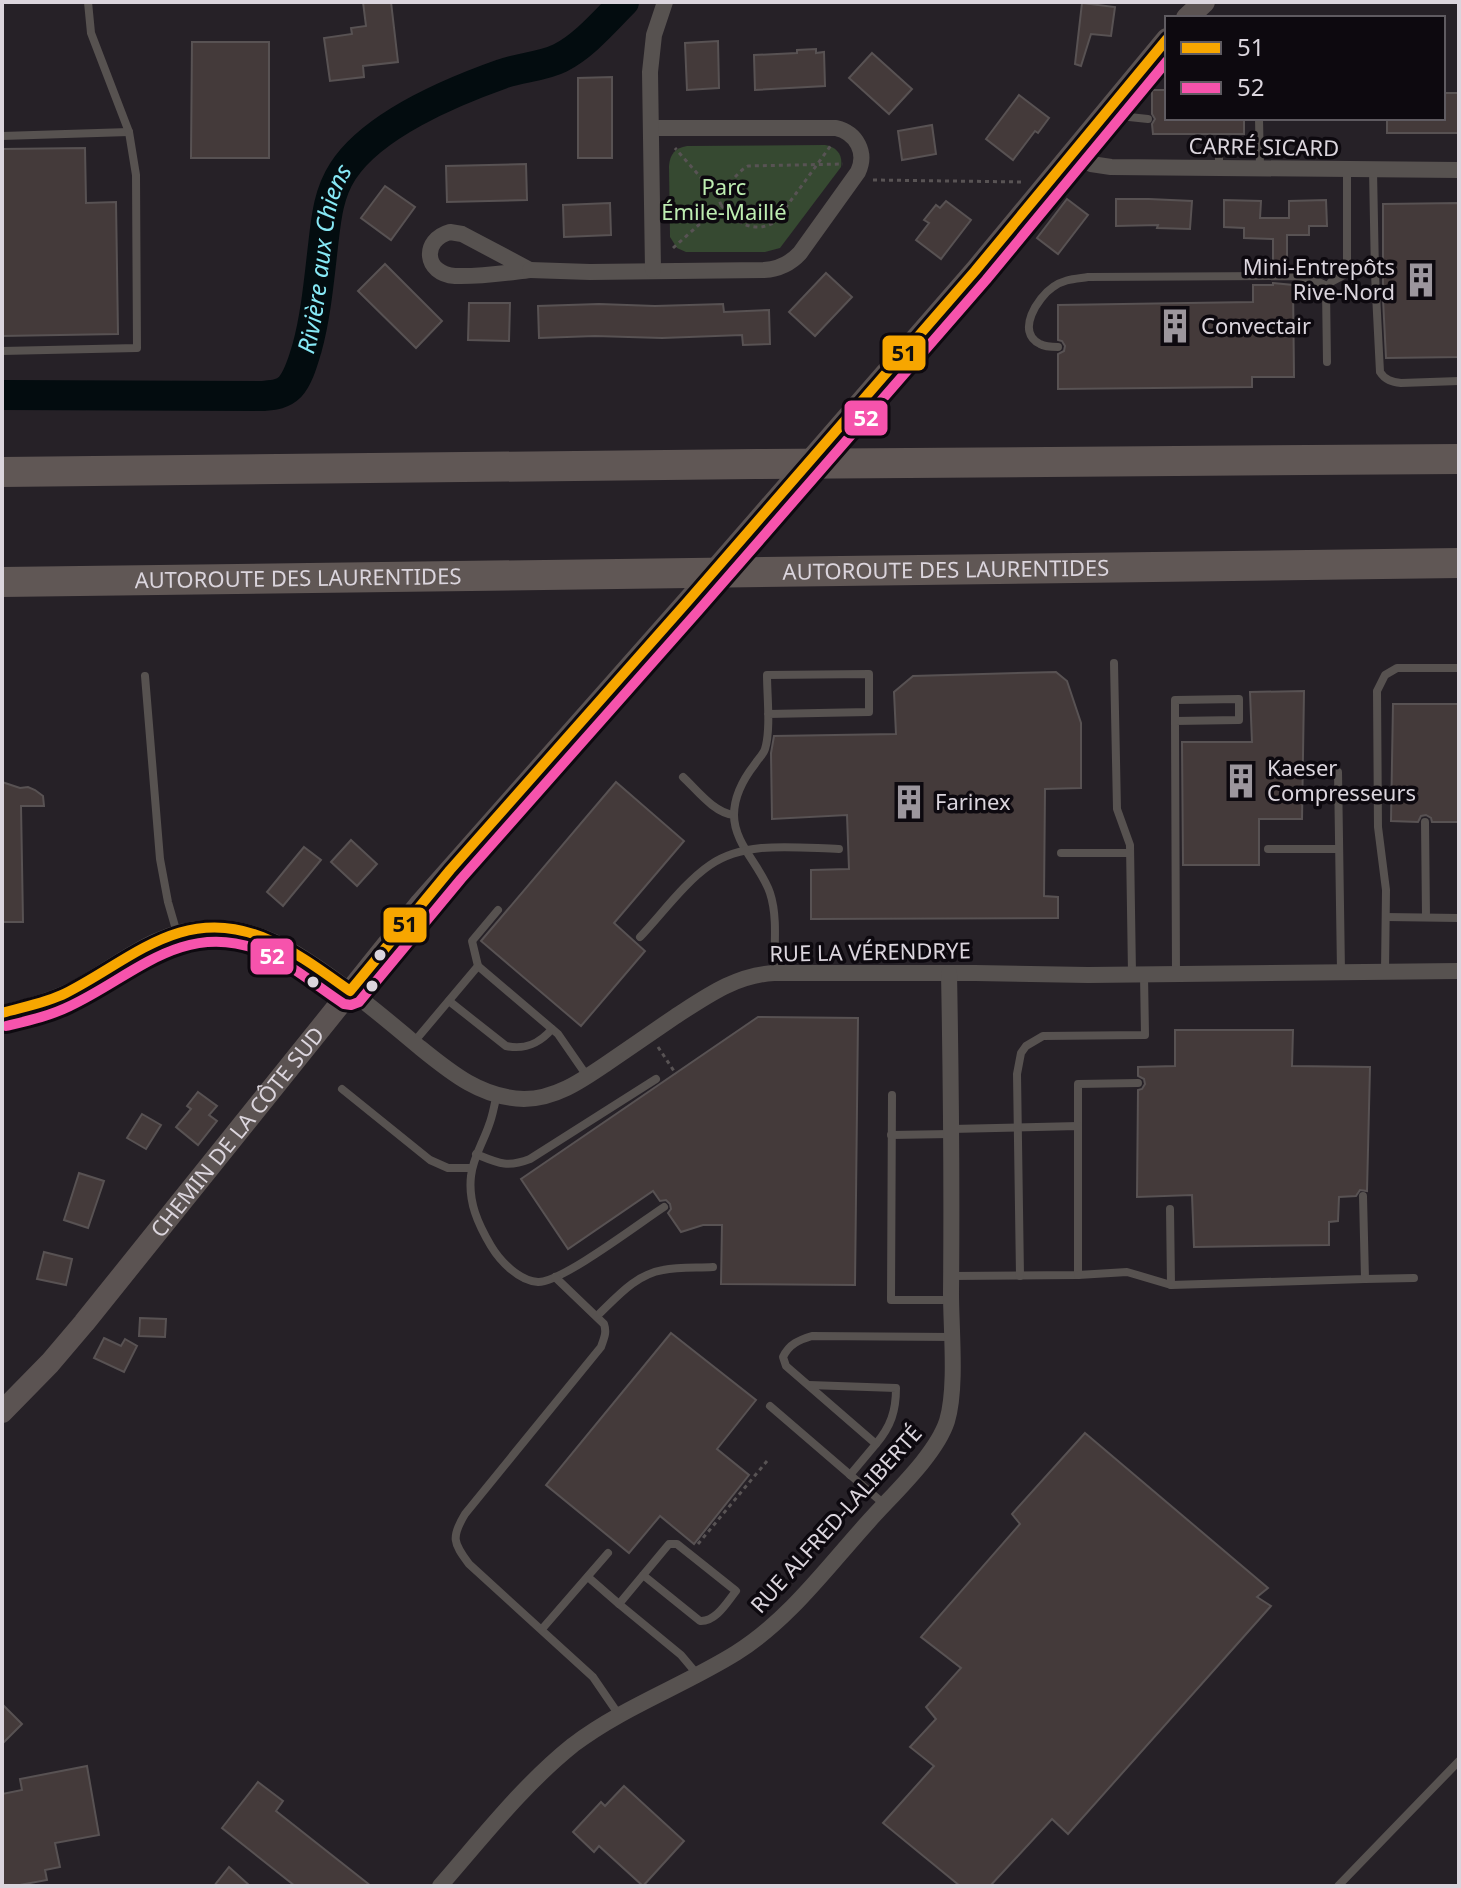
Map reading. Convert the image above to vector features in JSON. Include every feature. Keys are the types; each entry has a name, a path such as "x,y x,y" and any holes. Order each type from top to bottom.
{"highway":[{"path":"2,472 1459,459"},
{"name":"AUTOROUTE DES LAURENTIDES","path":"2,582 1459,563"}],"street":[{"path":"653,270 651,58 656,27 665,2"},
{"path":"1189,16 1204,2"},
{"name":"CHEMIN DE LA CÔTE SUD","path":"2,1412 78,1330 450,870 975,271 1165,41"},
{"path":"530,270 456,232 440,236 430,252 434,266 442,273 454,276 530,270 770,270 785,266 800,253 862,162 858,142 848,132 836,128 652,128"},
{"name":"CARRÉ SICARD","path":"1071,153 1091,164 1111,167 1459,170"},
{"name":"RUE LA VÉRENDRYE","path":"2,1013 65,993 146,946 177,933 228,928 264,937 287,947 350,991 468,1083 497,1095 523,1099 555,1093 587,1077 721,988 753,976 774,973 1459,971"},
{"name":"RUE ALFRED-LALIBERTÉ","path":"440,1886 544,1770 592,1731 736,1652 775,1622 925,1458 942,1432 951,1397 952,1337 949,973"}],"lane":[{"path":"2,351 137,348 136,175 129,132 91,33 88,2"},
{"path":"1112,104 1129,117 1148,119"},
{"path":"1259,120 1260,168"},
{"path":"2,136 129,132"},
{"path":"1219,144 1219,168"},
{"path":"1327,286 1344,275 1346,270 1347,169"},
{"path":"1373,170 1380,372 1391,382 1459,381"},
{"path":"1058,347 1037,343 1031,335 1029,324 1041,298 1049,289 1070,279 1296,276 1327,286"},
{"path":"1327,286 1327,362"},
{"path":"1020,1276 1018,1061 1021,1053 1034,1039 1050,1035 1145,1035 1130,845 1117,809 1114,663"},
{"path":"1385,971 1386,890 1378,827 1377,691 1385,675 1397,668 1459,668"},
{"path":"768,714 869,712 869,674 767,675 765,750 746,777 734,815 736,829 764,879 774,908 774,973"},
{"path":"145,676 160,859 177,933"},
{"path":"1175,721 1239,720 1239,699 1175,700 1175,721 1176,974"},
{"path":"1338,772 1341,972"},
{"path":"683,777 718,809 734,815"},
{"path":"1425,822 1426,917"},
{"path":"640,937 697,875 719,859 767,848 839,849"},
{"path":"1268,849 1339,849"},
{"path":"1061,853 1130,853"},
{"path":"498,910 472,941 478,966 558,1034 587,1077"},
{"path":"1386,917 1459,918"},
{"path":"414,1042 478,966"},
{"path":"449,1001 506,1046 527,1048 552,1029"},
{"path":"476,1154 508,1165 530,1159 656,1079"},
{"path":"1078,1275 1078,1084 1138,1083"},
{"path":"342,1089 430,1160 448,1168 472,1168"},
{"path":"497,1095 491,1122 472,1168 470,1190 479,1226 497,1256 524,1278 537,1282 555,1277 580,1264 664,1207"},
{"path":"892,1095 891,1300 951,1300"},
{"path":"891,1135 1078,1126"},
{"path":"1363,1196 1365,1279"},
{"path":"1170,1209 1171,1285"},
{"path":"597,1316 646,1275 665,1269 713,1267"},
{"path":"951,1276 1127,1272 1171,1285 1414,1278"},
{"path":"555,1277 604,1324 606,1331 601,1347 465,1514 455,1537 457,1549 469,1564 593,1677 619,1715"},
{"path":"876,1444 784,1362 787,1350 812,1336 952,1337"},
{"path":"808,1385 896,1388 891,1424 850,1475"},
{"path":"770,1406 884,1504"},
{"path":"619,1604 643,1575 669,1544 677,1544 736,1591 712,1619 700,1621 643,1575"},
{"path":"542,1629 608,1553"},
{"path":"588,1577 681,1655 697,1674"},
{"path":"1338,1886 1459,1761"}],"path":[{"path":"675,148 719,198 721,205 739,222 754,228 776,221 832,144"},
{"path":"719,198 748,166 843,164"},
{"path":"873,180 1034,182"},
{"path":"673,248 721,205"},
{"path":"658,1047 676,1074"},
{"path":"703,1538 708,1528 767,1461"}],"green space":[{"name":"Parc Émile-Maillé","path":"825,145 838,152 841,167 780,248 765,252 686,252 677,248 670,237 669,166 676,150 687,146"}],"building":[{"path":"363,2 391,2 398,62 363,66 364,77 330,81 324,38 352,34 351,28 366,26"},
{"path":"1082,3 1115,7 1111,36 1091,34 1081,66 1075,64"},
{"path":"718,41 719,88 687,90 685,43"},
{"path":"192,42 269,42 269,158 191,158"},
{"path":"816,49 816,53 824,52 825,86 755,90 754,55"},
{"path":"872,53 912,89 889,114 849,78"},
{"path":"612,77 612,158 578,158 578,78"},
{"path":"1152,90 1165,90 1165,120 1244,120 1244,134 1153,134 1155,119 1152,114"},
{"path":"1445,93 1459,93 1459,133 1387,133 1387,120 1445,120"},
{"path":"1019,95 1049,118 1013,160 986,139"},
{"path":"932,125 936,154 902,160 898,131"},
{"path":"85,148 86,203 116,202 118,334 2,336 2,149"},
{"path":"526,164 527,200 447,202 446,166"},
{"path":"385,186 415,207 391,240 361,218"},
{"path":"1067,199 1088,215 1058,254 1037,238"},
{"path":"1116,199 1192,201 1190,229 1157,228 1158,225 1116,226"},
{"path":"1224,200 1261,201 1260,218 1289,218 1289,201 1326,200 1327,226 1309,226 1309,235 1287,235 1287,269 1273,269 1273,239 1244,238 1244,228 1224,227"},
{"path":"946,201 971,220 941,259 916,240 929,223 924,220 936,205 940,208"},
{"path":"610,203 611,235 564,237 563,205"},
{"name":"Mini-Entrepôts Rive-Nord","path":"1459,203 1459,357 1386,358 1383,204"},
{"path":"385,264 442,321 416,348 358,291"},
{"path":"826,273 852,297 815,336 789,312"},
{"name":"Convectair","path":"1253,285 1293,285 1294,377 1252,377 1252,387 1058,389 1058,354 1064,351 1065,346 1058,340 1058,305 1253,302"},
{"path":"469,303 510,303 509,341 468,340"},
{"path":"723,304 724,312 769,310 770,344 743,345 742,335 539,338 538,306"},
{"name":"Farinex","path":"1056,672 1067,681 1081,723 1081,788 1045,789 1044,896 1058,897 1058,918 811,919 811,870 849,869 847,815 772,819 771,753 774,736 896,734 894,692 913,676"},
{"name":"Kaeser Compresseurs","path":"1304,691 1302,819 1259,819 1259,865 1183,865 1182,742 1252,742 1250,692"},
{"path":"1393,704 1459,704 1459,822 1432,822 1426,815 1421,816 1418,822 1391,821"},
{"path":"2,782 20,788 28,787 43,796 44,806 21,806 23,922 2,922"},
{"path":"616,782 684,841 614,923 645,951 581,1026 481,941"},
{"path":"351,840 377,864 357,886 331,862"},
{"path":"304,847 321,860 283,906 267,892"},
{"path":"758,1017 858,1018 855,1285 721,1284 722,1225 703,1225 681,1232 668,1213 670,1204 666,1200 660,1201 653,1191 568,1249 521,1179"},
{"path":"1175,1030 1293,1030 1292,1066 1370,1067 1367,1191 1360,1190 1356,1196 1339,1197 1338,1221 1329,1222 1329,1245 1194,1247 1192,1195 1137,1197 1138,1090 1145,1084 1144,1079 1138,1076 1138,1067 1175,1066"},
{"path":"198,1092 217,1106 209,1115 217,1121 198,1145 176,1127 191,1109 187,1106"},
{"path":"142,1114 161,1125 146,1149 127,1138"},
{"path":"79,1173 104,1181 88,1228 64,1220"},
{"path":"44,1252 72,1259 66,1285 37,1279"},
{"path":"140,1318 166,1319 165,1337 139,1336"},
{"path":"671,1333 756,1400 717,1449 749,1475 694,1544 660,1516 629,1553 546,1485"},
{"path":"104,1338 121,1346 125,1339 137,1346 124,1372 94,1358"},
{"path":"1085,1433 1268,1588 1257,1597 1271,1606 1068,1834 1052,1819 990,1886 960,1886 883,1823 934,1766 910,1747 936,1719 926,1707 961,1668 921,1637 1020,1524 1012,1514"},
{"path":"2,1704 22,1724 2,1744"},
{"path":"87,1766 99,1835 55,1843 60,1867 45,1870 47,1880 2,1886 2,1794 22,1790 20,1779"},
{"path":"258,1782 283,1801 276,1811 371,1886 295,1886 222,1828"},
{"path":"624,1786 684,1841 643,1886 599,1846 594,1852 573,1832 601,1802 605,1806"},
{"path":"229,1867 250,1886 214,1886"}],"waterway":[{"name":"Rivière aux Chiens","path":"2,395 262,396 287,390 298,374 310,336 331,198 343,171 356,154 393,125 437,100 502,74 546,63 569,53 624,2"}],"transit line":[{"name":"51","path":"2,1013 66,993 158,941 182,932 207,928 233,929 274,942 350,991 450,870 975,271 1165,41"},
{"name":"52","path":"6,1026 62,1010 158,956 204,942 256,949 291,967 344,1004 359,1002 461,879 986,280 1165,63"}],"place":[{"name":"Mini-Entrepôts Rive-Nord","path":"1421,280"},
{"name":"Convectair","path":"1175,326"},
{"name":"Kaeser Compresseurs","path":"1241,781"},
{"name":"Farinex","path":"909,802"}]}
